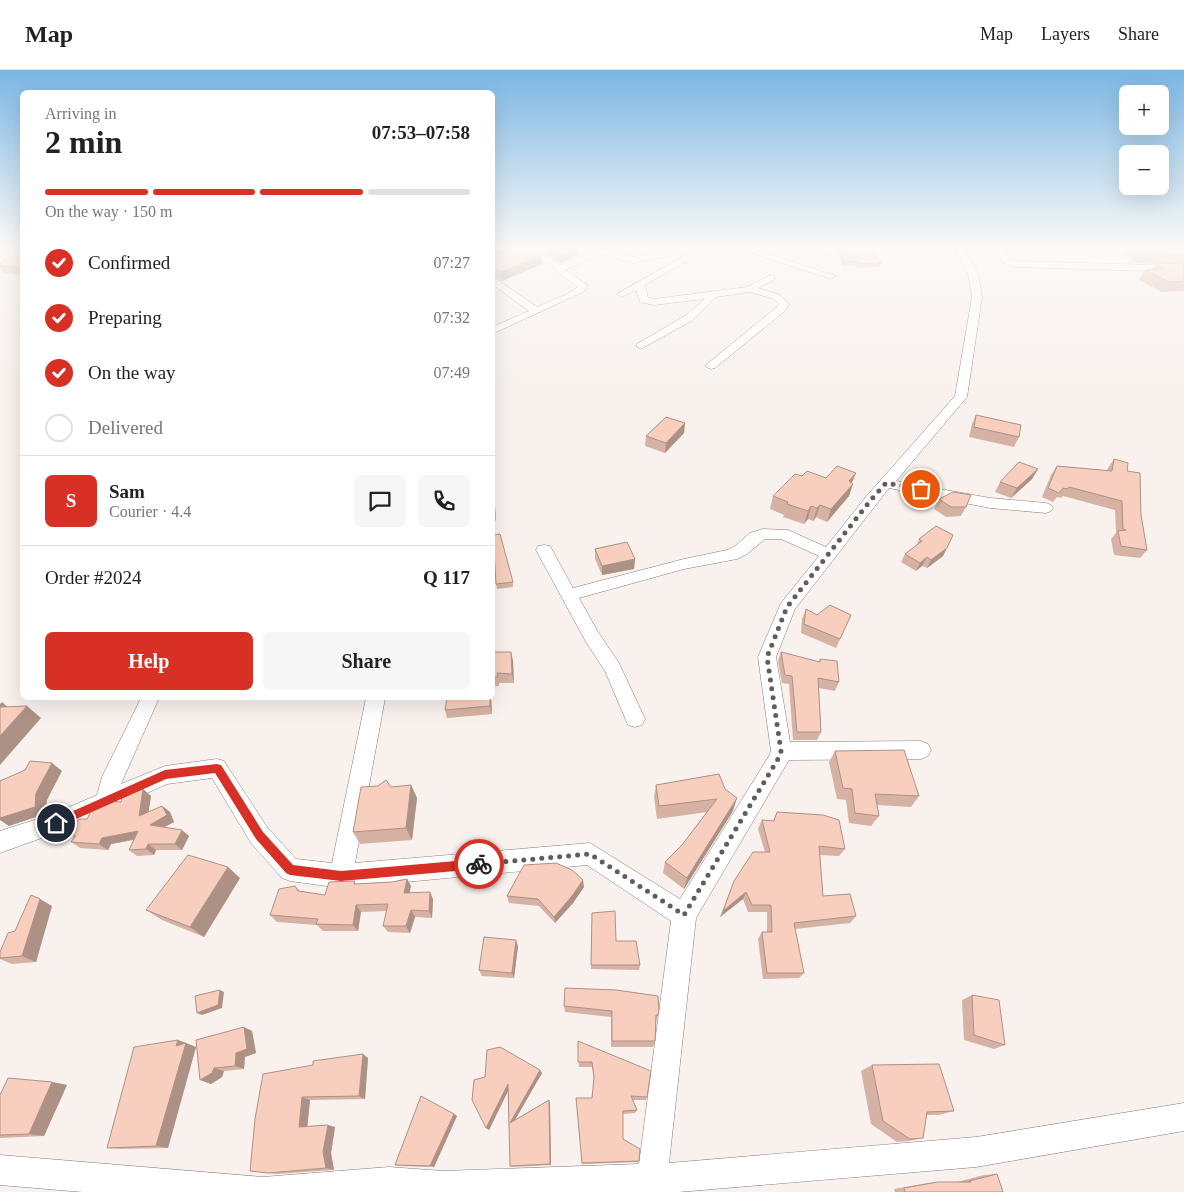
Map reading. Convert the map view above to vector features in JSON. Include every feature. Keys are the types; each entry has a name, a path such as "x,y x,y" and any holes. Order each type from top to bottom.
{"street":[{"path":"520,299 536,311"},
{"path":"495,331 560,299"},
{"path":"643,299 646,302 682,299"},
{"path":"641,346 688,318 710,299"},
{"path":"711,366 781,309 784,304 779,299"},
{"path":"652,1185 684,915 781,751 767,657 787,607 886,483 961,397 977,299"},
{"path":"886,483 990,502 1046,508"},
{"path":"569,595 684,564 731,555 741,550 755,537 763,534 783,534 829,554"},
{"path":"544,550 592,637 613,668 635,719"},
{"path":"106,801 112,777 149,700"},
{"path":"341,876 376,700"},
{"path":"781,751 921,750"},
{"path":"0,842 56,823 165,775 217,768 260,835 290,870 341,876 590,854 684,915"},
{"path":"0,1170 263,1192 388,1182 443,1186 652,1185 976,1152 1184,1116"}],"building":[{"path":"976,415 1021,425 1019,437 974,427"},
{"path":"666,417 685,423 666,443 646,436"},
{"path":"1114,459 1128,463 1127,471 1140,473 1141,515 1147,550 1121,546 1118,531 1126,530 1123,529 1122,501 1069,487 1067,489 1063,488 1059,493 1048,488 1057,466 1112,471"},
{"path":"1019,462 1038,469 1017,488 1000,482"},
{"path":"837,466 856,473 849,481 853,484 831,509 820,505 817,508 811,506 808,511 787,504 788,502 773,496 795,474 802,476 807,471 826,478"},
{"path":"953,492 971,495 966,507 951,507 939,499"},
{"path":"936,526 953,535 947,548 931,560 927,557 920,563 905,554 922,541 919,539"},
{"path":"500,534 513,582 496,584 495,535"},
{"path":"627,542 635,559 602,566 595,549"},
{"path":"830,605 851,615 840,639 804,624 806,609 817,615"},
{"path":"495,652 511,652 512,674 497,673 498,677 495,677"},
{"path":"781,652 820,662 820,659 837,661 839,682 818,678 821,732 797,732 792,676 785,675"},
{"path":"447,700 490,700 490,706 445,710"},
{"path":"27,706 0,736 0,707"},
{"path":"904,750 919,796 875,794 879,816 855,813 852,789 843,788 835,751"},
{"path":"30,761 52,763 36,793 35,807 0,818 0,781 25,770"},
{"path":"719,774 725,789 737,798 687,878 665,862 682,845 717,799 659,806 656,785"},
{"path":"386,780 391,787 411,785 406,828 353,832 361,787 378,786"},
{"path":"143,789 139,816 162,806 167,815 150,825 182,830 175,844 148,844 146,849 129,850 138,831 102,838 99,844 71,842 75,836 69,833 79,819 87,819 92,809 110,801 121,802 122,796"},
{"path":"777,812 823,815 839,820 845,849 819,846 823,896 850,894 856,916 794,923 804,973 767,973 762,932 772,932 771,905 752,905 746,892 723,911 734,881 753,852 770,852 762,820 774,821"},
{"path":"188,855 228,867 190,927 146,910"},
{"path":"556,863 572,870 583,880 554,917 538,899 507,896 524,865"},
{"path":"407,879 404,893 430,892 429,911 411,910 406,926 383,926 388,904 356,905 353,925 316,924 318,919 270,915 279,889 295,886 298,891 325,895 329,882 355,881 354,884 392,882"},
{"path":"31,895 40,899 22,956 0,958 0,952 8,933 15,931"},
{"path":"615,911 616,941 636,941 640,965 591,965 592,913"},
{"path":"484,937 516,940 512,973 479,970"},
{"path":"565,988 616,990 658,996 659,1010 658,1015 656,1015 655,1041 612,1041 612,1011 564,1006"},
{"path":"220,990 218,1005 197,1013 195,996"},
{"path":"972,995 999,1000 1005,1045 974,1035"},
{"path":"244,1027 247,1049 236,1053 235,1066 214,1068 212,1073 200,1080 196,1040"},
{"path":"178,1040 176,1046 186,1043 156,1146 107,1148 134,1047"},
{"path":"578,1041 651,1071 647,1097 631,1096 637,1110 623,1111 623,1139 640,1149 639,1161 582,1163 576,1098 592,1098 594,1077 592,1062 578,1062"},
{"path":"500,1047 540,1070 510,1123 549,1100 550,1164 510,1166 508,1084 486,1128 472,1100 474,1080 485,1077 487,1050"},
{"path":"363,1054 359,1096 302,1097 299,1127 328,1125 323,1152 326,1168 268,1173 250,1171 255,1119 263,1074 313,1065 313,1061"},
{"path":"939,1064 954,1111 927,1112 923,1138 910,1139 883,1121 872,1065"},
{"path":"8,1078 52,1082 29,1134 0,1135 0,1095"},
{"path":"421,1096 454,1114 430,1166 395,1165"},
{"path":"997,1174 1003,1192 905,1192 904,1188 938,1182 971,1182 969,1181"}],"way so far":[{"path":"479,864 590,854 684,915 781,751 767,657 787,607 886,483 921,489"}],"route":[{"path":"56,823 165,775 217,768 260,835 290,870 341,876 479,864"}]}
